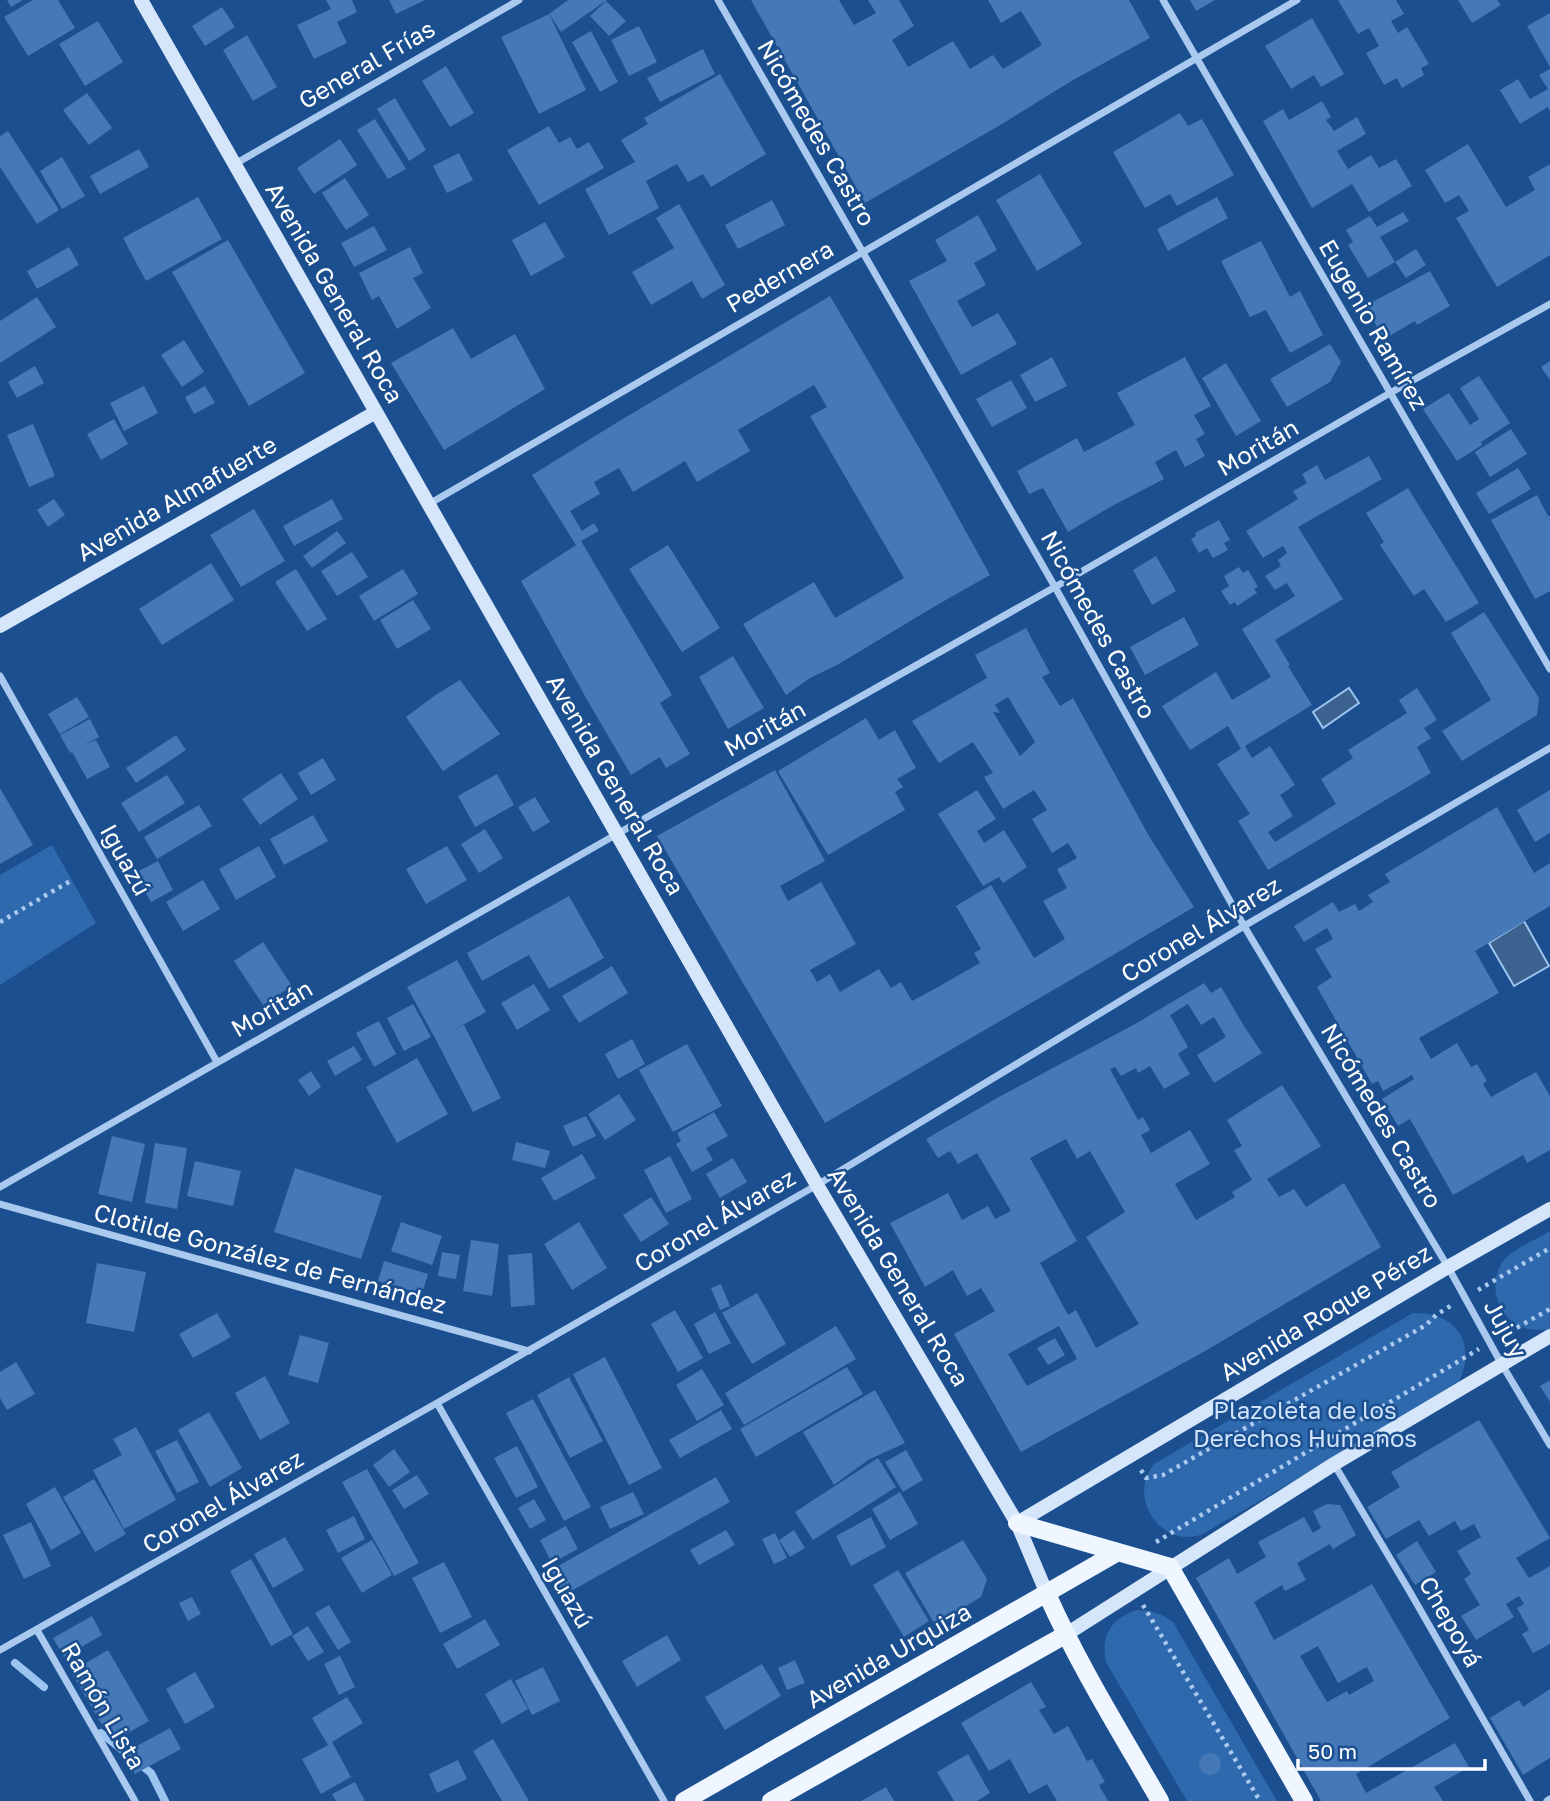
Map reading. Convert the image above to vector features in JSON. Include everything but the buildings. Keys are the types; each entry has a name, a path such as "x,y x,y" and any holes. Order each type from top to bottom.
{"main road":[{"name":"Avenida General Roca","path":"141,0 817,1185 1017,1523 1047,1594"},
{"name":"Avenida Almafuerte","path":"0,626 376,412"},
{"name":"Avenida Roque Pérez","path":"1017,1523 1550,1209"},
{"path":"771,1801 1070,1643 1134,1590 1334,1464 1550,1335"},
{"path":"1017,1523 1170,1567 1304,1801"},
{"name":"Avenida Urquiza","path":"684,1801 1118,1552"},
{"path":"1047,1594 1070,1643 1160,1801"}],"street":[{"name":"General Frías","path":"235,164 519,0"},
{"name":"Nicómedes Castro","path":"718,0 1055,587 1244,926 1448,1267"},
{"name":"Eugenio Ramírez","path":"1163,0 1550,669"},
{"name":"Pedernera","path":"429,504 1297,0"},
{"name":"Moritán","path":"0,1187 1550,304"},
{"name":"Iguazú","path":"0,676 217,1062"},
{"name":"Coronel Álvarez","path":"0,1650 437,1404 817,1185 1244,926 1550,748"},
{"name":"Clotilde González de Fernández","path":"0,1205 529,1351"},
{"name":"Jujuy","path":"1448,1267 1550,1445"},
{"name":"Iguazú","path":"437,1404 664,1801"},
{"name":"Chepoyá","path":"1334,1464 1530,1801"},
{"name":"Ramón Lista","path":"37,1630 135,1801"}],"path":[{"path":"0,922 72,880"},
{"path":"1132,1454 1146,1478 1163,1475 1426,1325 1436,1315 1550,1248"},
{"path":"1144,1560 1149,1546 1169,1533 1550,1309"},
{"path":"1134,1590 1259,1801"}],"green space":[{"path":"52,845 96,923 0,985 0,875"},
{"path":"1550,1231 1550,1329 1530,1329 1506,1316 1497,1298 1496,1278 1507,1256"},
{"name":"Plazoleta de los Derechos Humanos","path":"1413,1313 1442,1318 1460,1334 1465,1358 1457,1386 1201,1535 1174,1535 1152,1517 1147,1508 1144,1489 1154,1464"},
{"path":"1136,1610 1156,1613 1173,1622 1277,1801 1187,1801 1106,1662 1105,1644 1109,1630 1120,1619"}],"shaded area":[{"path":"1349,688 1359,703 1323,728 1313,712"},
{"path":"1524,921 1549,966 1514,986 1489,943"}],"waterway":[{"path":"15,1663 44,1687"},
{"path":"101,1733 151,1773 165,1801"}]}
